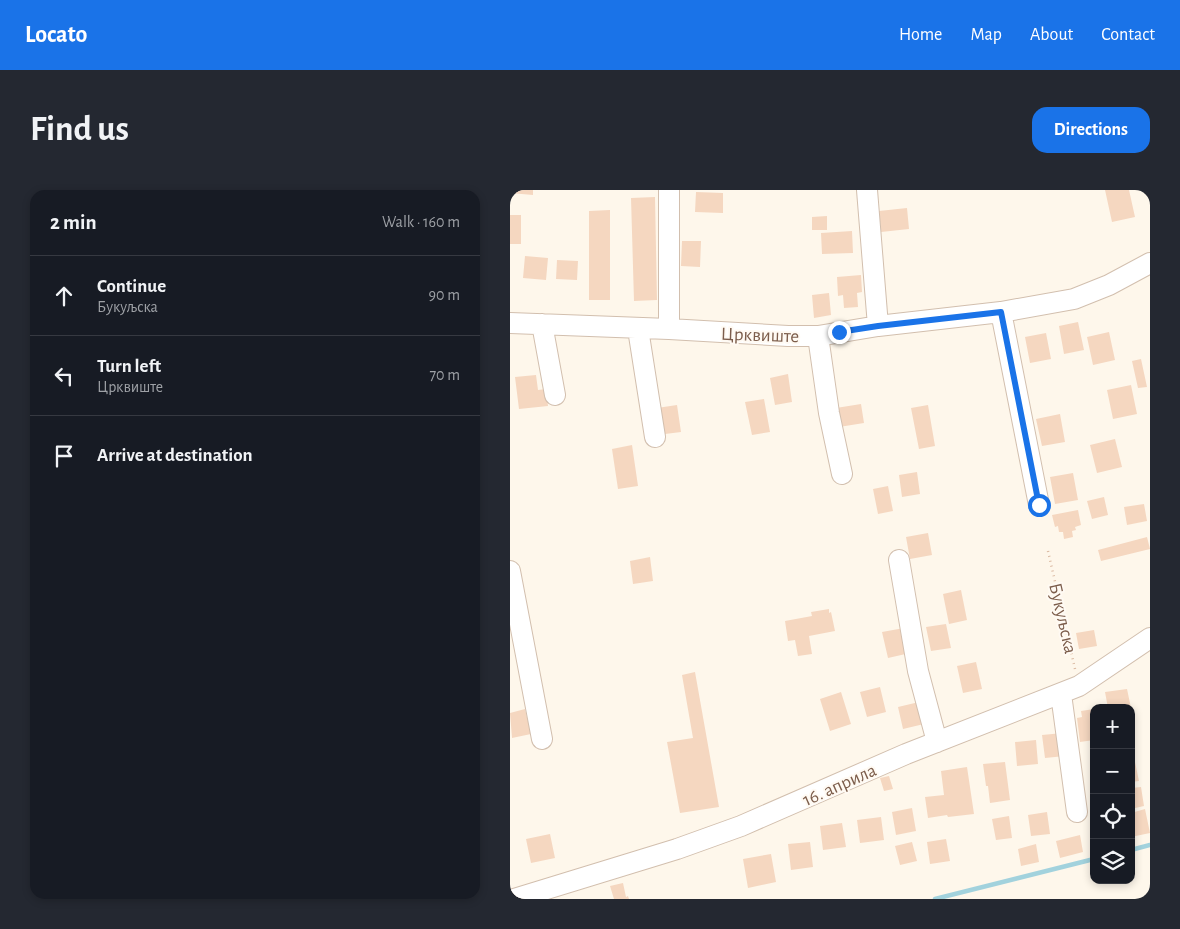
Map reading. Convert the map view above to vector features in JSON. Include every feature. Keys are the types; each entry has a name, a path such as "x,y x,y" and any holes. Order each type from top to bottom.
{"street":[{"path":"669,190 669,329"},
{"path":"867,190 878,326"},
{"name":"Црквиште","path":"510,323 818,336 878,326 1001,312 1074,300 1109,285 1150,263"},
{"path":"1001,312 1039,505"},
{"path":"542,324 554,396"},
{"path":"638,328 654,437"},
{"path":"818,336 829,413 842,474"},
{"path":"899,560 918,671 937,742"},
{"path":"510,571 542,739"},
{"name":"16. априла","path":"514,899 649,858 733,829 937,742 1070,690 1150,638"},
{"path":"1070,690 1076,812"}],"path":[{"name":"Букуљска","path":"1048,551 1070,690"}],"building":[{"path":"510,190 533,190 533,195 510,193"},
{"path":"1105,190 1129,190 1135,217 1112,222"},
{"path":"696,192 723,193 723,213 695,212"},
{"path":"655,197 657,300 634,301 631,198"},
{"path":"907,208 909,229 881,232 879,211"},
{"path":"610,210 610,300 589,300 589,211"},
{"path":"510,215 521,215 521,244 510,244"},
{"path":"827,216 827,230 812,230 812,217"},
{"path":"852,231 853,253 822,254 821,233"},
{"path":"682,241 701,241 700,267 681,266"},
{"path":"525,256 548,258 546,280 523,278"},
{"path":"557,260 578,261 577,280 556,279"},
{"path":"861,275 862,292 857,293 858,307 844,308 843,295 838,296 837,277"},
{"path":"829,293 831,315 814,318 812,295"},
{"path":"1078,322 1084,350 1064,354 1059,326"},
{"path":"1109,332 1115,360 1093,365 1087,337"},
{"path":"1046,333 1051,359 1030,363 1025,337"},
{"path":"1141,359 1147,387 1138,388 1132,361"},
{"path":"788,374 792,402 775,405 770,378"},
{"path":"536,375 538,390 546,389 548,406 519,409 515,377"},
{"path":"1131,385 1137,414 1113,419 1107,390"},
{"path":"764,399 770,432 752,435 745,402"},
{"path":"861,404 864,423 839,427 836,408"},
{"path":"677,405 681,432 657,435 657,408"},
{"path":"928,405 935,446 919,449 911,408"},
{"path":"1060,414 1065,442 1042,446 1036,419"},
{"path":"1115,439 1122,467 1097,473 1090,445"},
{"path":"632,445 638,486 618,489 612,449"},
{"path":"917,472 920,494 902,497 899,475"},
{"path":"1073,473 1078,500 1055,504 1050,477"},
{"path":"888,486 893,511 878,514 873,489"},
{"path":"1104,497 1108,515 1092,519 1087,501"},
{"path":"1144,504 1147,521 1127,525 1124,507"},
{"path":"1078,510 1081,525 1075,527 1076,530 1072,531 1073,537 1064,539 1063,532 1059,532 1058,526 1055,527 1052,515"},
{"path":"928,533 932,555 910,559 906,537"},
{"path":"1147,537 1150,549 1101,561 1098,550"},
{"path":"650,557 653,581 633,584 630,561"},
{"path":"961,590 967,620 949,624 943,594"},
{"path":"829,609 835,631 809,636 812,654 798,656 795,640 788,641 785,621 812,616 811,612"},
{"path":"946,624 951,648 931,651 926,627"},
{"path":"904,628 910,653 888,658 882,632"},
{"path":"1094,630 1097,646 1079,649 1076,633"},
{"path":"976,662 982,689 963,693 957,666"},
{"path":"695,672 719,807 680,813 667,742 693,738 682,675"},
{"path":"880,687 886,712 867,717 860,692"},
{"path":"1127,689 1130,704 1107,704 1105,692"},
{"path":"841,692 851,724 830,731 820,699"},
{"path":"919,702 924,724 903,729 898,707"},
{"path":"525,709 531,734 512,738 510,713"},
{"path":"1090,710 1090,741 1080,742 1077,718 1082,717 1081,711"},
{"path":"1063,733 1065,756 1045,758 1042,735"},
{"path":"1036,740 1038,764 1017,766 1015,742"},
{"path":"1005,762 1010,800 990,803 983,764"},
{"path":"1135,762 1139,781 1135,782"},
{"path":"967,767 974,814 928,818 925,797 944,795 941,771"},
{"path":"889,776 893,789 884,791 880,778"},
{"path":"1141,787 1144,806 1135,808 1135,788"},
{"path":"912,808 916,831 896,835 892,812"},
{"path":"1145,809 1150,833 1135,836 1135,812"},
{"path":"1047,812 1050,834 1031,836 1028,815"},
{"path":"1009,816 1012,838 996,840 992,819"},
{"path":"881,817 884,840 860,843 857,820"},
{"path":"842,823 846,847 823,850 820,826"},
{"path":"550,834 555,858 531,863 526,839"},
{"path":"1080,835 1083,852 1060,858 1056,841"},
{"path":"946,839 950,861 930,864 927,842"},
{"path":"810,842 813,867 791,870 788,844"},
{"path":"912,842 917,861 900,865 895,846"},
{"path":"1036,844 1039,862 1021,866 1018,849"},
{"path":"771,854 776,882 748,888 743,859"},
{"path":"623,883 626,897 628,896 629,899 614,899 610,886"}],"waterway":[{"path":"1135,849 1150,845"},
{"path":"935,899 1090,860"}],"route":[{"path":"839,332 1001,312 1039,505"}]}
